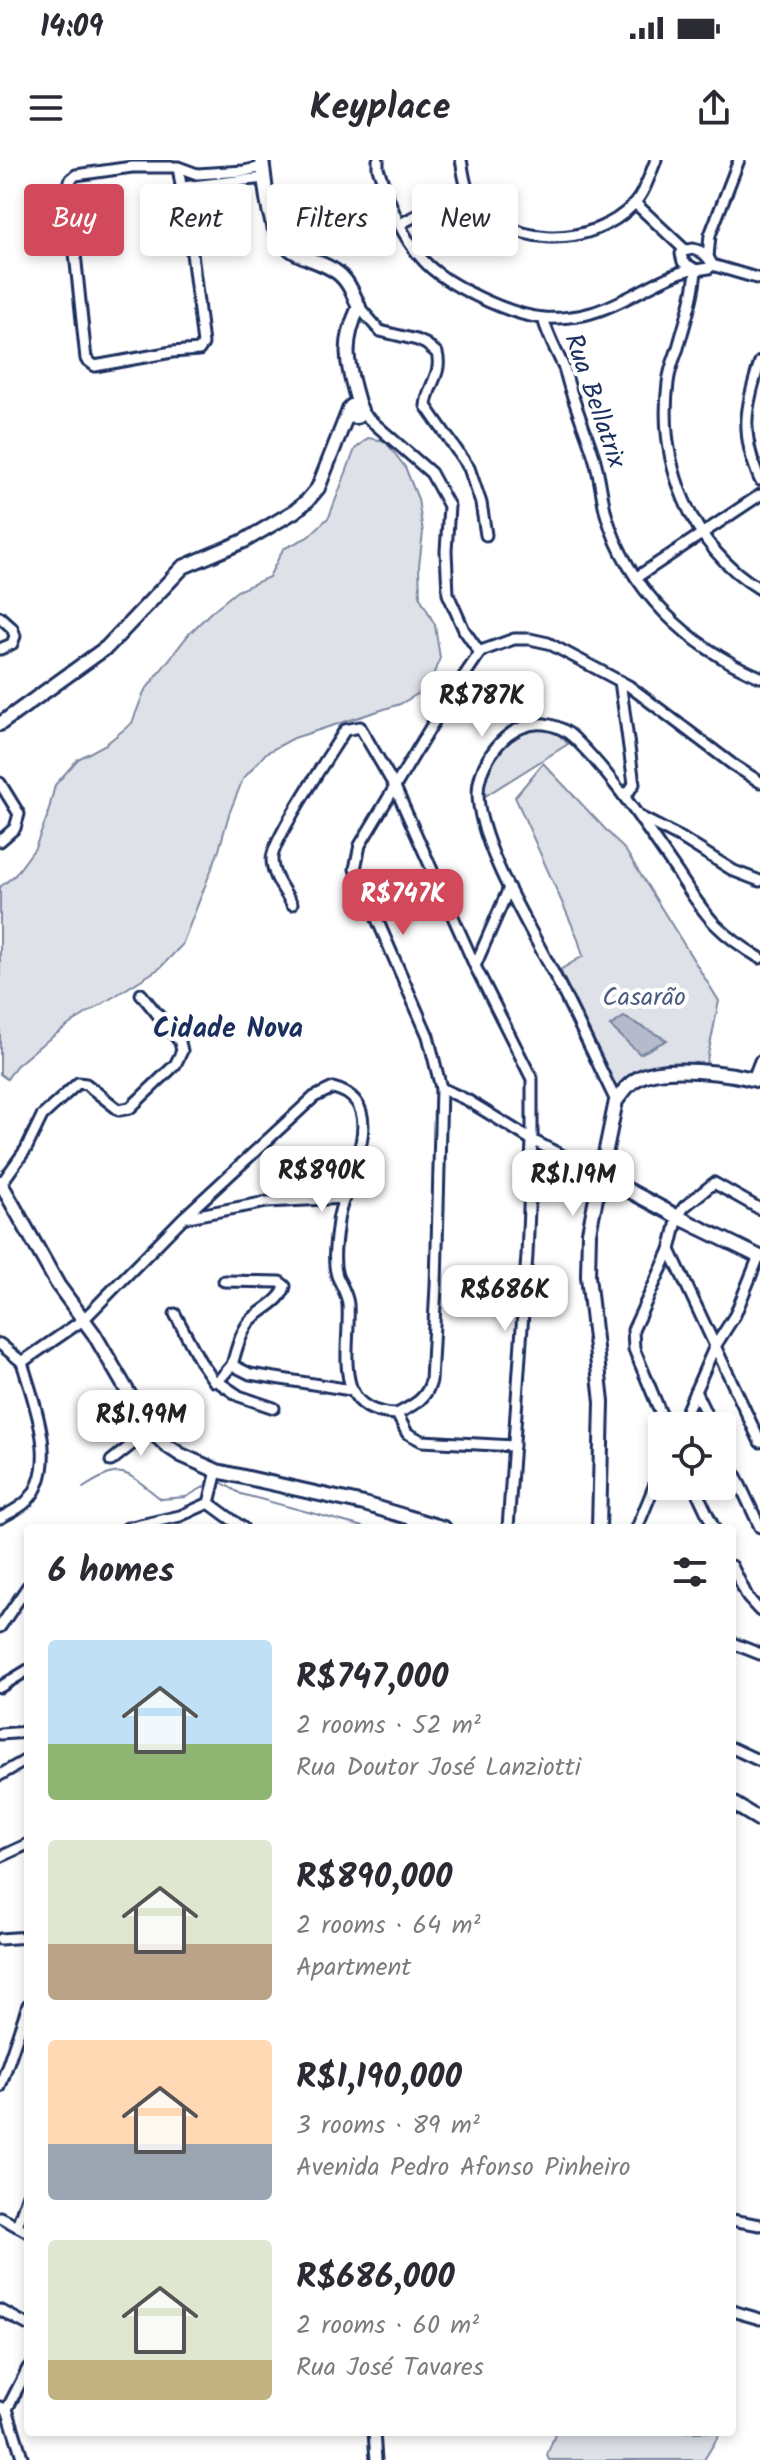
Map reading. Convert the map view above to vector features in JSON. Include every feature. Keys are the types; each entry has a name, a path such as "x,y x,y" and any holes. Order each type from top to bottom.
{"street":[{"name":"Rua Bellatrix","path":"378,160 396,219 422,260 446,280 497,304 543,318 548,338 564,367 595,459 606,515 624,558 654,602 705,649 760,677"},
{"path":"461,160 467,184"},
{"path":"518,228 543,237 569,237 610,224 635,203 656,160"},
{"path":"543,318 589,314 690,267 706,270 710,261 710,235 739,160"},
{"path":"191,256 203,344 199,350 157,354 95,366 90,364 86,359 68,186 71,179 76,175 132,167 178,167 197,174 263,168"},
{"path":"178,167 181,184"},
{"path":"195,184 263,168"},
{"path":"263,168 273,223 292,251 336,271 349,284 359,307 380,331 417,340 437,353 438,371 426,406 469,468 481,503 486,535"},
{"path":"635,203 689,249 710,261 760,279"},
{"path":"400,224 412,218"},
{"path":"710,235 681,254 690,267 694,289 668,380 667,438 674,474 702,535 746,580 760,589"},
{"path":"0,724 107,647 183,567 244,541 295,511 318,488 340,429 354,411 347,339 359,307"},
{"path":"760,362 748,398 746,436 760,480"},
{"path":"354,411 371,421 431,473 449,506 446,551 448,594 464,630 480,653"},
{"path":"637,577 760,495"},
{"path":"0,617 12,628 15,636 12,644 0,649"},
{"path":"22,1362 83,1320 184,1217 314,1097 333,1088 343,1090 362,1113 363,1137 338,1216 335,1259 336,1273 348,1303 347,1373 351,1390 375,1410 397,1414 418,1403 431,1381 441,1088 428,1036 355,869 360,845 441,710 480,653 514,639 548,643 620,681 760,782"},
{"path":"620,681 634,784 625,797"},
{"path":"616,1101 509,888 482,823 478,792 482,770 507,737 520,727 534,724 562,729 573,737 625,797 716,925 760,958"},
{"path":"292,904 275,876 272,856 289,821 345,730 360,727 395,787 475,966 532,1079 532,1140 508,1524"},
{"path":"0,783 19,814 15,828 0,841"},
{"path":"638,816 683,839 734,871 760,881"},
{"path":"475,966 509,888"},
{"path":"141,994 180,1042 182,1051 175,1065 130,1108 119,1110 86,1084 78,1083 42,1116 26,1149 0,1183 58,1285 94,1334 150,1430 166,1445 216,1473 364,1504 431,1524"},
{"path":"599,1524 602,1402 588,1276 589,1232 616,1101 628,1085 650,1073 680,1069 756,1080 760,1061"},
{"path":"441,1088 467,1100 532,1140 760,1257 735,1315 714,1348 686,1412"},
{"path":"660,1412 632,1338 670,1250 678,1217 684,1207 714,1183 760,1209"},
{"path":"184,1217 267,1202 345,1198"},
{"path":"670,1250 760,1442"},
{"path":"217,1381 232,1365 246,1325 282,1295 285,1286 280,1282 224,1281"},
{"path":"175,1314 209,1375 239,1396 274,1408"},
{"path":"0,1344 22,1362 41,1436 44,1465 42,1475 27,1501 0,1518"},
{"path":"232,1365 250,1374 351,1390"},
{"path":"695,1391 705,1412"},
{"path":"397,1414 407,1433 422,1441 514,1446"},
{"path":"111,1461 150,1430"},
{"path":"209,1503 216,1473"},
{"path":"736,1476 760,1527"},
{"path":"639,1524 648,1500"},
{"path":"701,1500 712,1524"},
{"path":"145,1524 180,1516 209,1503"},
{"path":"209,1503 238,1524"},
{"path":"736,1574 748,1598 760,1611"},
{"path":"0,1627 23,1600"},
{"path":"736,1645 760,1654"},
{"path":"0,1687 24,1672"},
{"path":"0,1734 24,1732"},
{"path":"736,1750 760,1761"},
{"path":"0,1775 24,1761"},
{"path":"736,1805 760,1820"},
{"path":"0,1857 24,1846"},
{"path":"0,1939 24,1937"},
{"path":"0,2087 24,2017"},
{"path":"17,2226 24,2206"},
{"path":"0,2217 24,2230"},
{"path":"736,2221 760,2225"},
{"path":"0,2310 24,2323"},
{"path":"736,2312 760,2319"},
{"path":"23,2460 3,2408 24,2374"},
{"path":"374,2436 376,2460"}],"green space":[{"path":"368,438 385,441 405,467 418,499 423,532 419,566 420,597 435,625 440,658 428,688 400,704 294,738 266,753 243,779 182,945 160,968 41,1045 16,1066 7,1079 0,1074 0,887 15,875 35,848 55,785 78,759 106,744 132,723 144,692 189,634 211,612 237,591 269,577 283,549 308,537 329,517 355,449"},
{"path":"535,729 554,732 568,744 482,798 486,773 496,754 512,739"},
{"name":"Casarão","path":"543,763 626,851 719,1001 706,1065 653,1065 617,1088 560,970 583,956 515,797"},
{"path":"554,2436 719,2436 704,2460 549,2460 547,2455"}],"water":[{"path":"624,1017 667,1040 640,1054 610,1026"}],"waterway":[{"path":"83,1488 116,1473 131,1476 161,1499 186,1497 209,1484"},
{"path":"219,1481 241,1494 352,1524"}],"district":[{"name":"Cidade Nova","path":"228,1029"}]}
